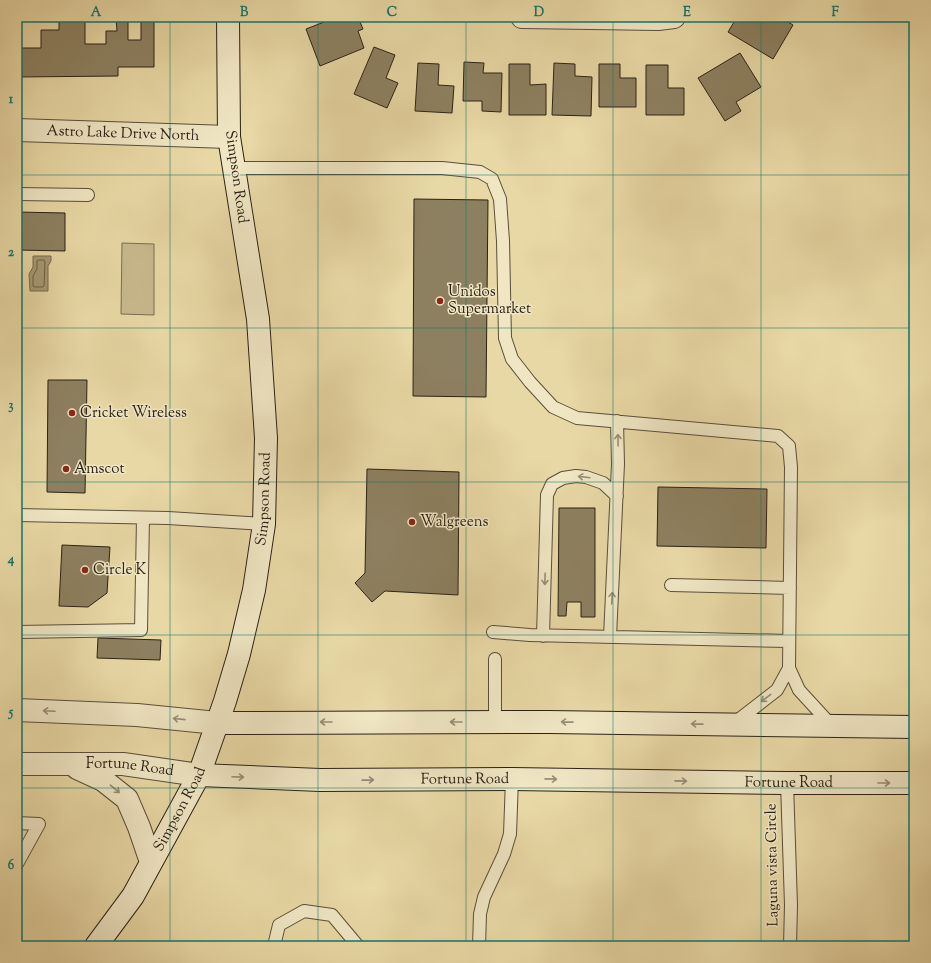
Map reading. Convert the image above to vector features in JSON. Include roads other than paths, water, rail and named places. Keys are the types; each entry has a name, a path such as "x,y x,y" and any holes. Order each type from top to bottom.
{"main road":[{"name":"Simpson Road","path":"96,946 133,896 199,775 225,701 237,660 254,590 264,524 266,438 258,319 229,137 228,17"},
{"path":"522,17 658,19 674,17"},
{"name":"Astro Lake Drive North","path":"17,130 229,137"},
{"path":"17,710 137,715 217,724 494,722 914,727"},
{"name":"Fortune Road","path":"17,764 123,764 199,775 320,780 512,778 787,783 914,783"},
{"path":"68,764 104,780 127,799 151,862"}],"lane":[{"path":"233,168 442,168 480,172 492,179 500,199 503,241 505,338 512,359 530,382 553,407 577,418 778,436 789,446 789,668 798,690 832,727"},
{"path":"17,194 88,195"},
{"path":"610,637 617,496 617,421"},
{"path":"543,636 547,495 552,484 563,478 586,477 603,483 617,496"},
{"path":"17,515 143,518 264,524"},
{"path":"17,632 141,630 143,518"},
{"path":"671,585 790,588"},
{"path":"494,632 543,636 789,641"},
{"path":"494,722 495,659"},
{"path":"732,725 777,690 789,668"},
{"path":"479,946 480,914 484,897 504,854 510,834 512,778"},
{"name":"Laguna vista Circle","path":"787,783 791,905 790,946"},
{"path":"17,823 39,824 17,864"},
{"path":"274,946 279,925 304,911 332,915 358,946"}],"water":[{"path":"33,256 51,256 51,261 48,266 48,291 30,291 29,274 33,267"}],"place":[{"name":"Unidos Supermarket","path":"440,301"},
{"name":"Cricket Wireless","path":"72,413"},
{"name":"Amscot","path":"66,469"},
{"name":"Walgreens","path":"412,522"},
{"name":"Circle K","path":"85,570"}]}
